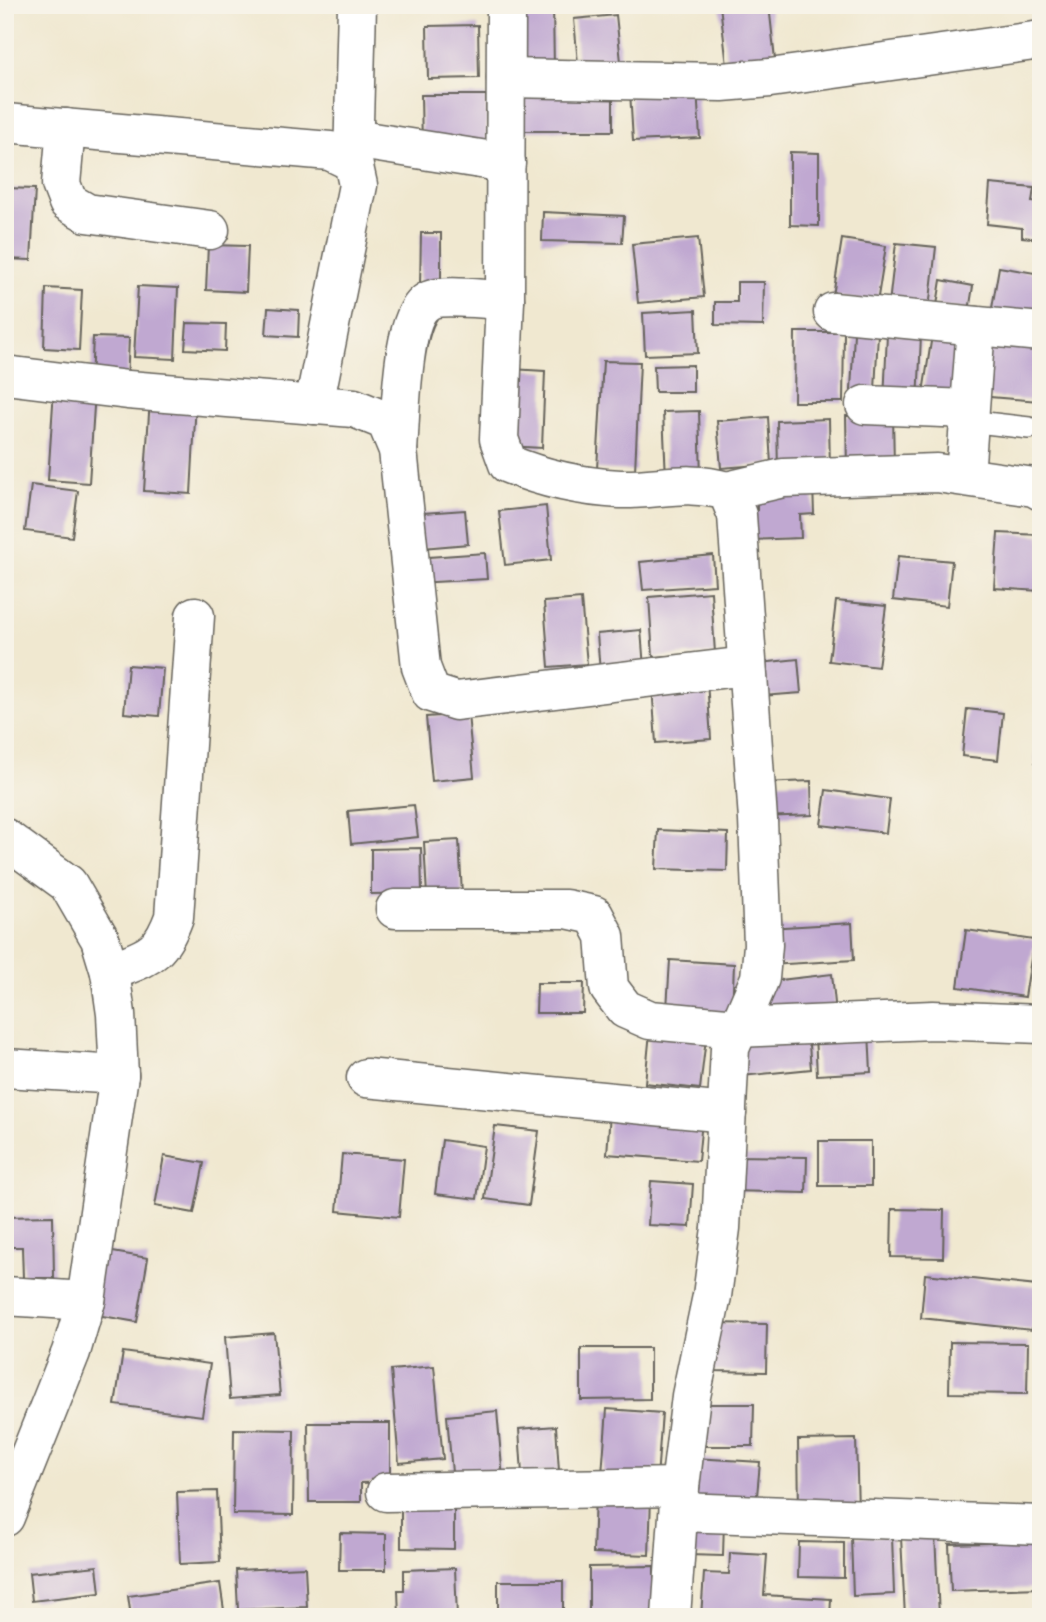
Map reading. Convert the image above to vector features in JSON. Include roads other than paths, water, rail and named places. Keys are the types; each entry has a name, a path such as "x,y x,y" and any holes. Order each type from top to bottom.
{"street":[{"path":"314,405 358,185 353,151 357,5"},
{"path":"506,5 505,300 499,439 508,464 536,476 620,489 702,484 727,491 783,478 937,473 1034,487 1041,491"},
{"path":"506,78 722,82 771,78 1041,40"},
{"path":"5,123 506,163"},
{"path":"66,128 61,184 68,202 87,213 210,230"},
{"path":"505,300 432,299 418,307 410,327 398,450 421,667 431,693 456,701 746,666"},
{"path":"833,312 1041,332"},
{"path":"965,476 976,326"},
{"path":"5,375 128,390 354,408 386,421 398,450"},
{"path":"865,405 969,415"},
{"path":"671,1617 691,1396 712,1296 721,1228 730,1048 760,978 763,945 758,820 737,515 727,491"},
{"path":"110,972 147,956 165,943 174,918 195,616"},
{"path":"5,838 68,884 100,939 110,972 116,1014 119,1074 86,1300 71,1352 5,1517"},
{"path":"395,909 566,909 594,915 605,936 608,988 625,1009 650,1020 737,1028 933,1020 1041,1024"},
{"path":"5,1068 119,1074"},
{"path":"366,1078 727,1113"},
{"path":"5,1296 86,1300"},
{"path":"386,1492 680,1500 1041,1525"}],"lane":[{"path":"969,415 1030,428"}]}
